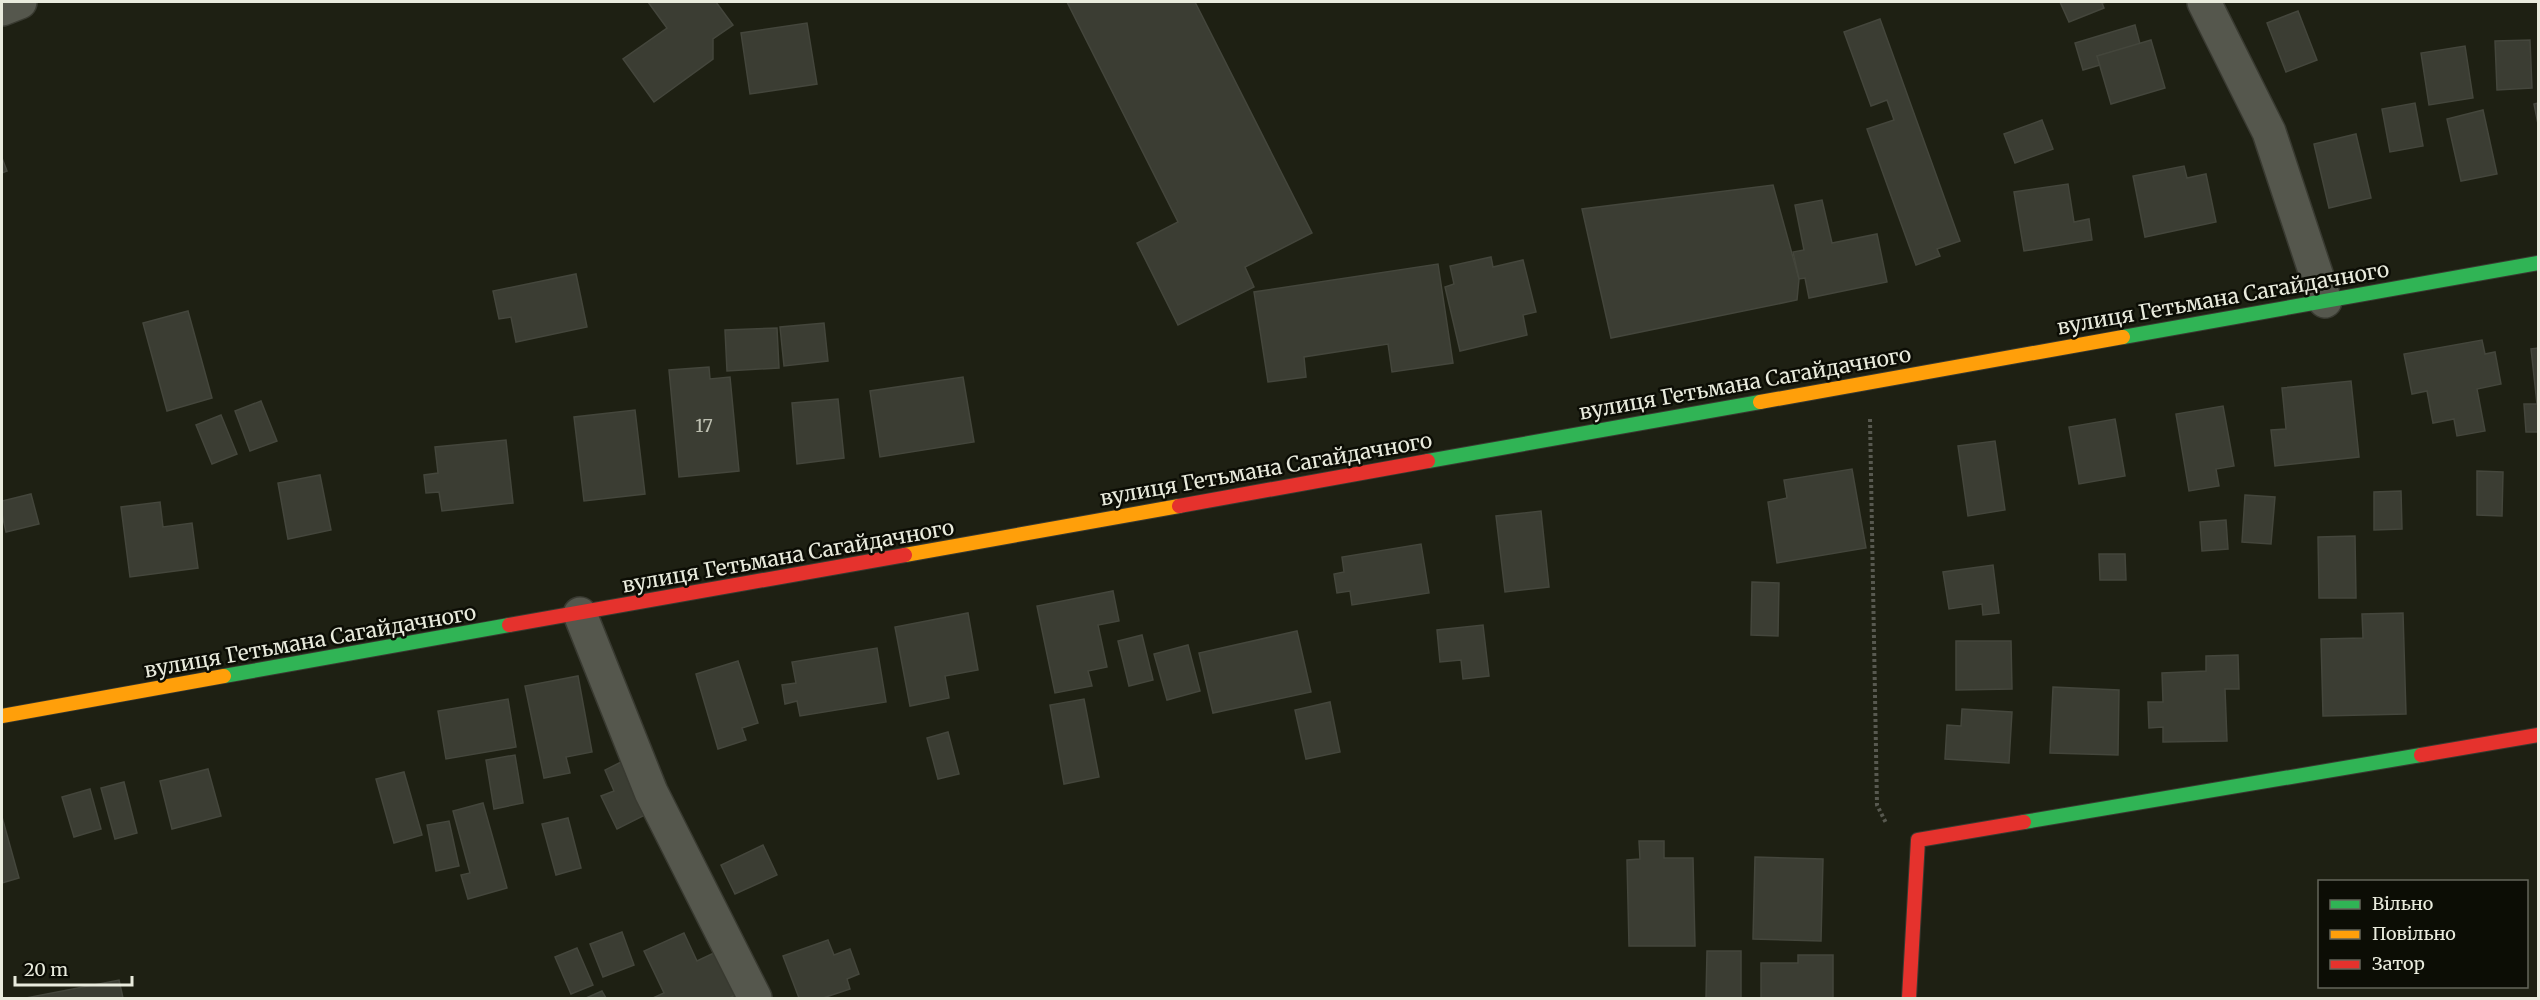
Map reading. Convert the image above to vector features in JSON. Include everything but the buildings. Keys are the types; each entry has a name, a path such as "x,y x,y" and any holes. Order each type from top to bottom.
{"main road":[{"name":"вулиця Гетьмана Сагайдачного","path":"2,716 2538,263"},
{"path":"1909,999 1918,840 2538,735"}],"street":[{"path":"2,9 20,2"},
{"path":"2204,2 2269,132 2325,301"},
{"path":"580,614 651,792 755,999"}],"path":[{"path":"1869,382 1877,805 1882,819 1890,829 1918,840"}],"traffic: fast":[{"path":"2123,337 2538,263"},
{"path":"1428,461 1760,402"},
{"path":"224,676 509,625"},
{"path":"2024,822 2421,755"}],"traffic: slow":[{"path":"1760,402 2123,337"},
{"path":"905,555 1179,506"},
{"path":"2,716 224,676"}],"traffic: jam":[{"path":"1179,506 1428,461"},
{"path":"509,625 905,555"},
{"path":"2421,755 2538,735"},
{"path":"1909,998 1918,840 2024,822"}]}
